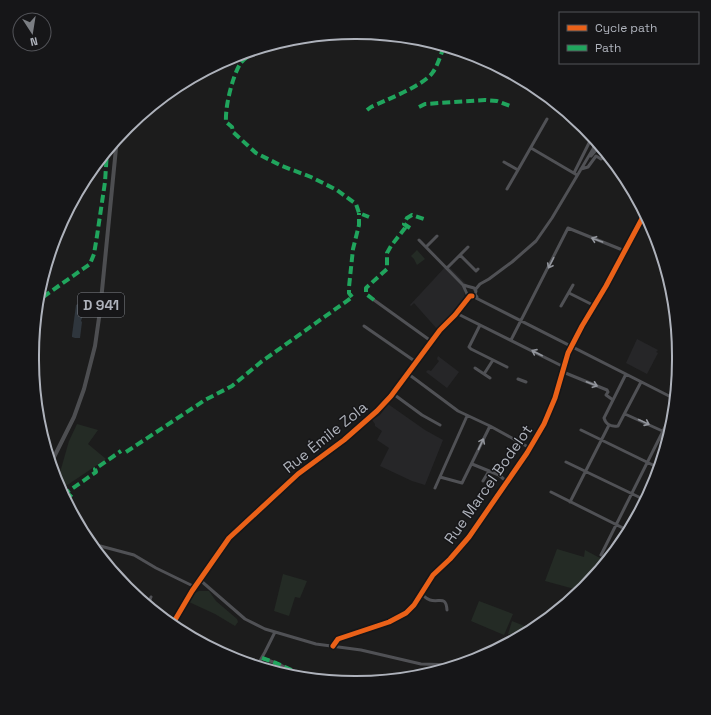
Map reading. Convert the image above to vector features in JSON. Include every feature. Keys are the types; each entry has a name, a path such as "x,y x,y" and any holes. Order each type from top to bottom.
{"main road":[{"name":"D 941","path":"54,455 78,406 89,372 95,346 101,305 116,149"}],"street":[{"path":"507,189 547,119"},
{"path":"472,294 477,286 512,262 527,250 536,240 552,218 576,174 589,143"},
{"path":"576,174 581,169 592,146"},
{"path":"531,148 576,174"},
{"path":"585,161 597,151"},
{"path":"581,169 588,167 596,156 601,159 603,158"},
{"path":"504,162 518,170"},
{"name":"Rue Marcel Bodelot","path":"333,646 338,639 397,619 413,607 432,575 450,559 469,537 530,448 549,414 571,346 625,251 641,220"},
{"path":"511,340 568,228 625,251"},
{"path":"426,247 437,236"},
{"path":"419,240 472,294 669,396"},
{"path":"447,268 468,247"},
{"path":"460,255 476,271 478,269"},
{"path":"464,285 470,287 485,281"},
{"path":"561,306 573,285"},
{"path":"470,287 472,294"},
{"path":"470,287 472,294"},
{"path":"569,293 594,306"},
{"name":"Rue Émile Zola","path":"175,620 195,587 229,538 298,474 361,426 392,393 431,341 458,312 472,294"},
{"path":"374,300 431,341"},
{"path":"458,312 460,315 564,366"},
{"path":"480,325 470,347 471,349 507,368"},
{"path":"364,326 416,362"},
{"path":"484,374 493,360"},
{"path":"475,368 490,378"},
{"path":"563,372 607,390 608,392 606,395 613,400"},
{"path":"407,374 454,409 490,426 530,448"},
{"path":"626,374 604,418 609,425 618,426 641,382"},
{"path":"518,379 526,382"},
{"path":"392,393 422,415 440,425"},
{"path":"601,556 663,431 625,414"},
{"path":"435,488 467,416"},
{"path":"570,502 609,425"},
{"path":"440,476 462,483 490,426"},
{"path":"581,430 654,465"},
{"path":"566,462 640,498"},
{"path":"472,464 489,470 507,482"},
{"path":"483,481 489,470"},
{"path":"551,492 624,528"},
{"path":"99,546 134,555 156,568 195,587"},
{"path":"200,580 245,619 257,626 316,644 361,650 421,664 439,665"},
{"path":"421,594 430,600 443,600 447,605 448,610"},
{"path":"260,661 275,632"},
{"path":"262,658 289,669"}],"shaded area":[{"path":"417,250 425,259 417,265 411,256"},
{"path":"447,265 467,285 464,289 465,298 437,329 414,303 411,306 410,305"},
{"path":"78,304 85,306 85,310 81,321 80,338 75,338 72,337 72,335 76,305"},
{"path":"637,339 658,350 656,352 658,353 647,374 626,363"},
{"path":"438,356 459,372 447,388 426,372 428,370 431,371 439,361 437,359"},
{"path":"388,404 425,430 443,440 425,485 412,481 380,466 389,448 377,440 382,431 375,426 372,420 380,415"},
{"path":"77,424 98,430 88,444 106,459 66,486 60,472 69,441"},
{"path":"557,549 584,557 585,550 602,558 573,589 545,581"},
{"path":"283,574 307,581 300,598 295,597 289,616 274,611"},
{"path":"199,591 209,591 216,601 237,619 238,622 235,626 215,614 189,602 195,593"},
{"path":"479,601 513,614 504,635 471,621"},
{"path":"512,621 526,626 511,635 508,634"}],"marked path":[{"path":"367,110 414,87 429,77 433,72 442,51"},
{"path":"243,60 237,70 228,101 226,122 232,127 233,132 256,153 337,190 356,204 359,213 369,217"},
{"path":"419,107 425,104 485,100 497,101 513,107"},
{"path":"45,296 90,264 94,254 97,236 105,182 106,160"},
{"path":"352,297 349,293 349,287 353,249 359,225 359,213"},
{"path":"410,228 404,224 407,218 412,215 424,219"},
{"path":"374,300 366,294 366,288 387,269 387,253 405,228 404,224"},
{"path":"126,452 205,400 232,386 261,362 351,298"},
{"path":"68,491 96,472 95,469 121,451"},
{"path":"70,496 74,492"},
{"path":"262,658 289,669"}],"cycle path":[{"path":"333,646 338,639 389,622 406,613 414,605 433,575 450,559 469,537 527,453 544,424 555,398 568,353 641,220"},
{"path":"175,620 192,591 229,538 298,474 344,440 377,411 391,396 440,330 455,315 470,296 472,296"}]}
